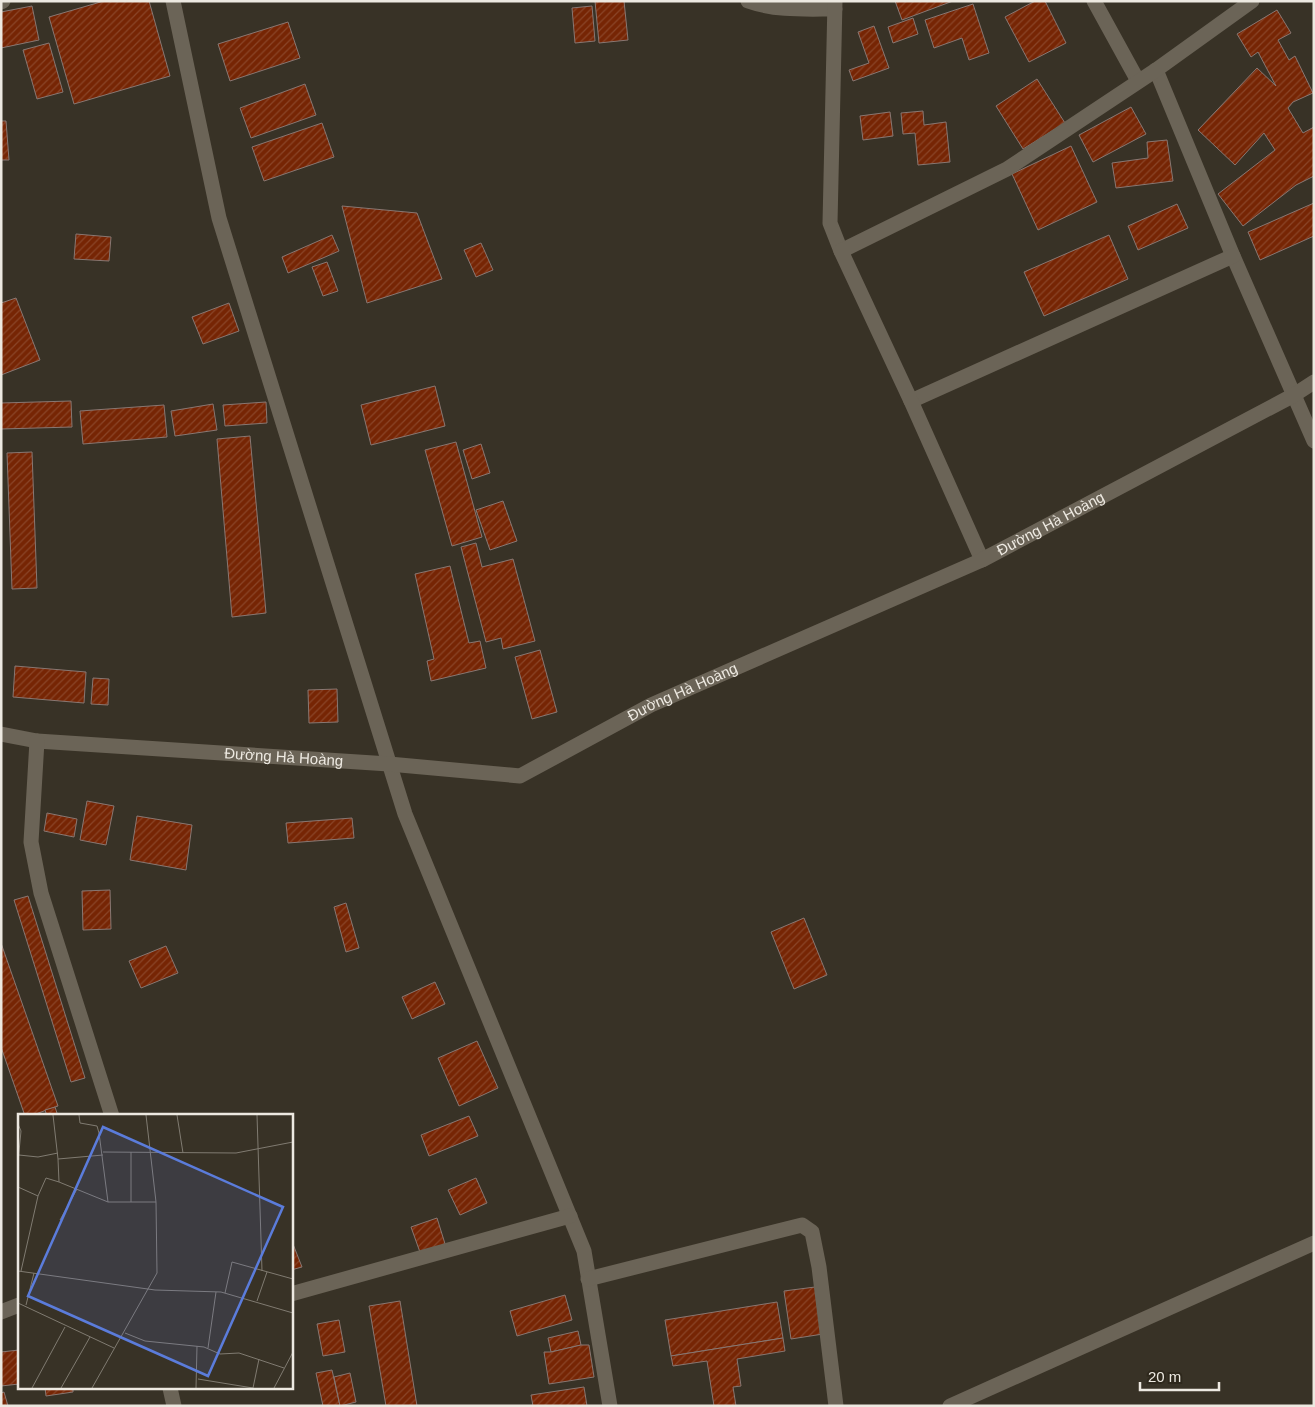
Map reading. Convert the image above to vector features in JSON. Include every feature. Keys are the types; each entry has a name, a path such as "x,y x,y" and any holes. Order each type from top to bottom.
{"street":[{"path":"173,1 219,218 405,814 584,1251 610,1406"},
{"path":"748,1 760,6 779,8 835,5 830,223 982,560"},
{"path":"1094,1 1138,81"},
{"path":"841,251 1007,169 1156,70 1252,1"},
{"path":"1156,70 1233,256 1314,441"},
{"path":"911,401 1233,256"},
{"name":"Đường Hà Hoàng","path":"1,734 37,741 390,764 520,776 651,705 982,560 1294,395 1314,382"},
{"path":"37,741 31,842 41,893 111,1114"},
{"path":"292,1294 570,1216"},
{"path":"588,1279 802,1225 812,1232 819,1267 836,1406"},
{"path":"950,1406 1314,1243"},
{"path":"1,1312 18,1305"},
{"path":"170,1390 174,1406"}],"building":[{"path":"104,1 149,1 170,76 74,104 49,17"},
{"path":"595,1 624,1 628,40 599,43"},
{"path":"895,1 953,1 902,20"},
{"path":"1035,1 1045,1 1066,43 1029,62 1005,17"},
{"path":"973,4 989,53 969,60 962,38 934,48 925,20"},
{"path":"32,6 39,40 1,48 1,12"},
{"path":"592,6 595,41 575,43 572,8"},
{"path":"1277,10 1291,33 1278,40 1289,60 1295,56 1313,93 1293,102 1288,108 1303,133 1314,127 1314,176 1296,185 1243,226 1218,194 1275,150 1264,133 1235,165 1198,130 1257,68 1276,86 1258,52 1251,57 1237,34"},
{"path":"913,18 918,34 893,43 888,27"},
{"path":"288,22 300,58 230,81 218,44"},
{"path":"874,26 889,68 853,81 849,70 869,63 858,32"},
{"path":"49,43 63,92 37,99 23,50"},
{"path":"1037,79 1065,123 1023,149 996,106"},
{"path":"305,84 316,115 251,138 240,108"},
{"path":"1131,107 1146,134 1093,162 1079,135"},
{"path":"923,111 924,125 946,122 950,162 918,165 915,133 903,134 901,113"},
{"path":"890,112 893,136 863,140 860,116"},
{"path":"1,121 6,121 9,160 1,160"},
{"path":"322,123 334,157 264,181 252,147"},
{"path":"1167,140 1173,181 1116,188 1112,163 1148,158 1147,142"},
{"path":"1071,146 1097,202 1038,230 1012,174"},
{"path":"1314,203 1314,236 1260,260 1248,232"},
{"path":"1177,204 1188,228 1138,250 1128,226"},
{"path":"342,206 417,213 442,279 367,303"},
{"path":"76,234 111,237 109,261 74,259"},
{"path":"332,235 339,251 288,273 282,257"},
{"path":"1109,235 1128,279 1044,316 1024,272"},
{"path":"481,243 493,270 476,277 464,250"},
{"path":"327,262 338,291 323,296 312,267"},
{"path":"16,298 40,360 1,375 1,303"},
{"path":"229,303 239,331 203,344 192,317"},
{"path":"435,386 445,426 371,445 361,405"},
{"path":"71,401 72,427 1,429 1,403"},
{"path":"266,402 267,423 225,426 223,405"},
{"path":"213,404 217,430 175,436 171,411"},
{"path":"164,405 167,437 83,444 80,411"},
{"path":"250,436 266,613 232,617 217,439"},
{"path":"456,442 482,537 452,546 425,450"},
{"path":"481,444 490,473 472,479 463,450"},
{"path":"32,452 37,588 12,589 7,453"},
{"path":"503,501 517,541 490,550 476,510"},
{"path":"476,543 482,567 513,559 535,641 503,649 501,638 486,642 461,547"},
{"path":"450,566 469,643 480,641 486,668 431,681 427,661 434,659 415,574"},
{"path":"540,650 557,712 532,719 515,657"},
{"path":"15,666 86,672 84,703 13,697"},
{"path":"93,678 109,679 108,705 91,704"},
{"path":"337,689 338,722 309,723 308,690"},
{"path":"87,801 114,806 106,845 80,840"},
{"path":"47,813 77,819 74,837 44,831"},
{"path":"137,816 192,825 186,870 130,860"},
{"path":"352,818 354,838 288,843 286,823"},
{"path":"110,890 111,929 83,930 82,891"},
{"path":"28,896 85,1078 71,1082 14,900"},
{"path":"346,903 359,948 346,952 334,907"},
{"path":"804,918 827,975 794,989 771,932"},
{"path":"1,943 58,1106 36,1114 24,1114 1,1047"},
{"path":"166,946 178,973 141,988 129,961"},
{"path":"435,982 445,1004 412,1019 402,997"},
{"path":"477,1041 498,1088 459,1106 438,1058"},
{"path":"55,1107 57,1114 46,1114 45,1110"},
{"path":"469,1116 478,1136 429,1156 421,1135"},
{"path":"476,1178 487,1203 460,1215 448,1190"},
{"path":"437,1218 446,1247 421,1255 411,1227"},
{"path":"292,1242 302,1267 292,1270"},
{"path":"815,1287 823,1334 791,1339 784,1291"},
{"path":"565,1295 572,1320 517,1336 510,1311"},
{"path":"400,1301 417,1406 386,1406 369,1306"},
{"path":"777,1302 783,1338 671,1356 665,1320"},
{"path":"339,1320 345,1352 323,1356 317,1324"},
{"path":"578,1331 581,1345 551,1352 548,1338"},
{"path":"783,1338 785,1351 737,1359 741,1386 733,1387 736,1406 714,1406 707,1361 673,1366 671,1356"},
{"path":"589,1345 594,1377 549,1384 544,1352"},
{"path":"18,1350 18,1384 1,1386 1,1352"},
{"path":"332,1370 340,1406 323,1406 316,1373"},
{"path":"350,1373 356,1402 340,1406 334,1377"},
{"path":"584,1387 587,1406 533,1406 531,1395"},
{"path":"45,1390 73,1390 73,1392 46,1396"},
{"path":"4,1392 8,1406 1,1406 1,1393"}]}
